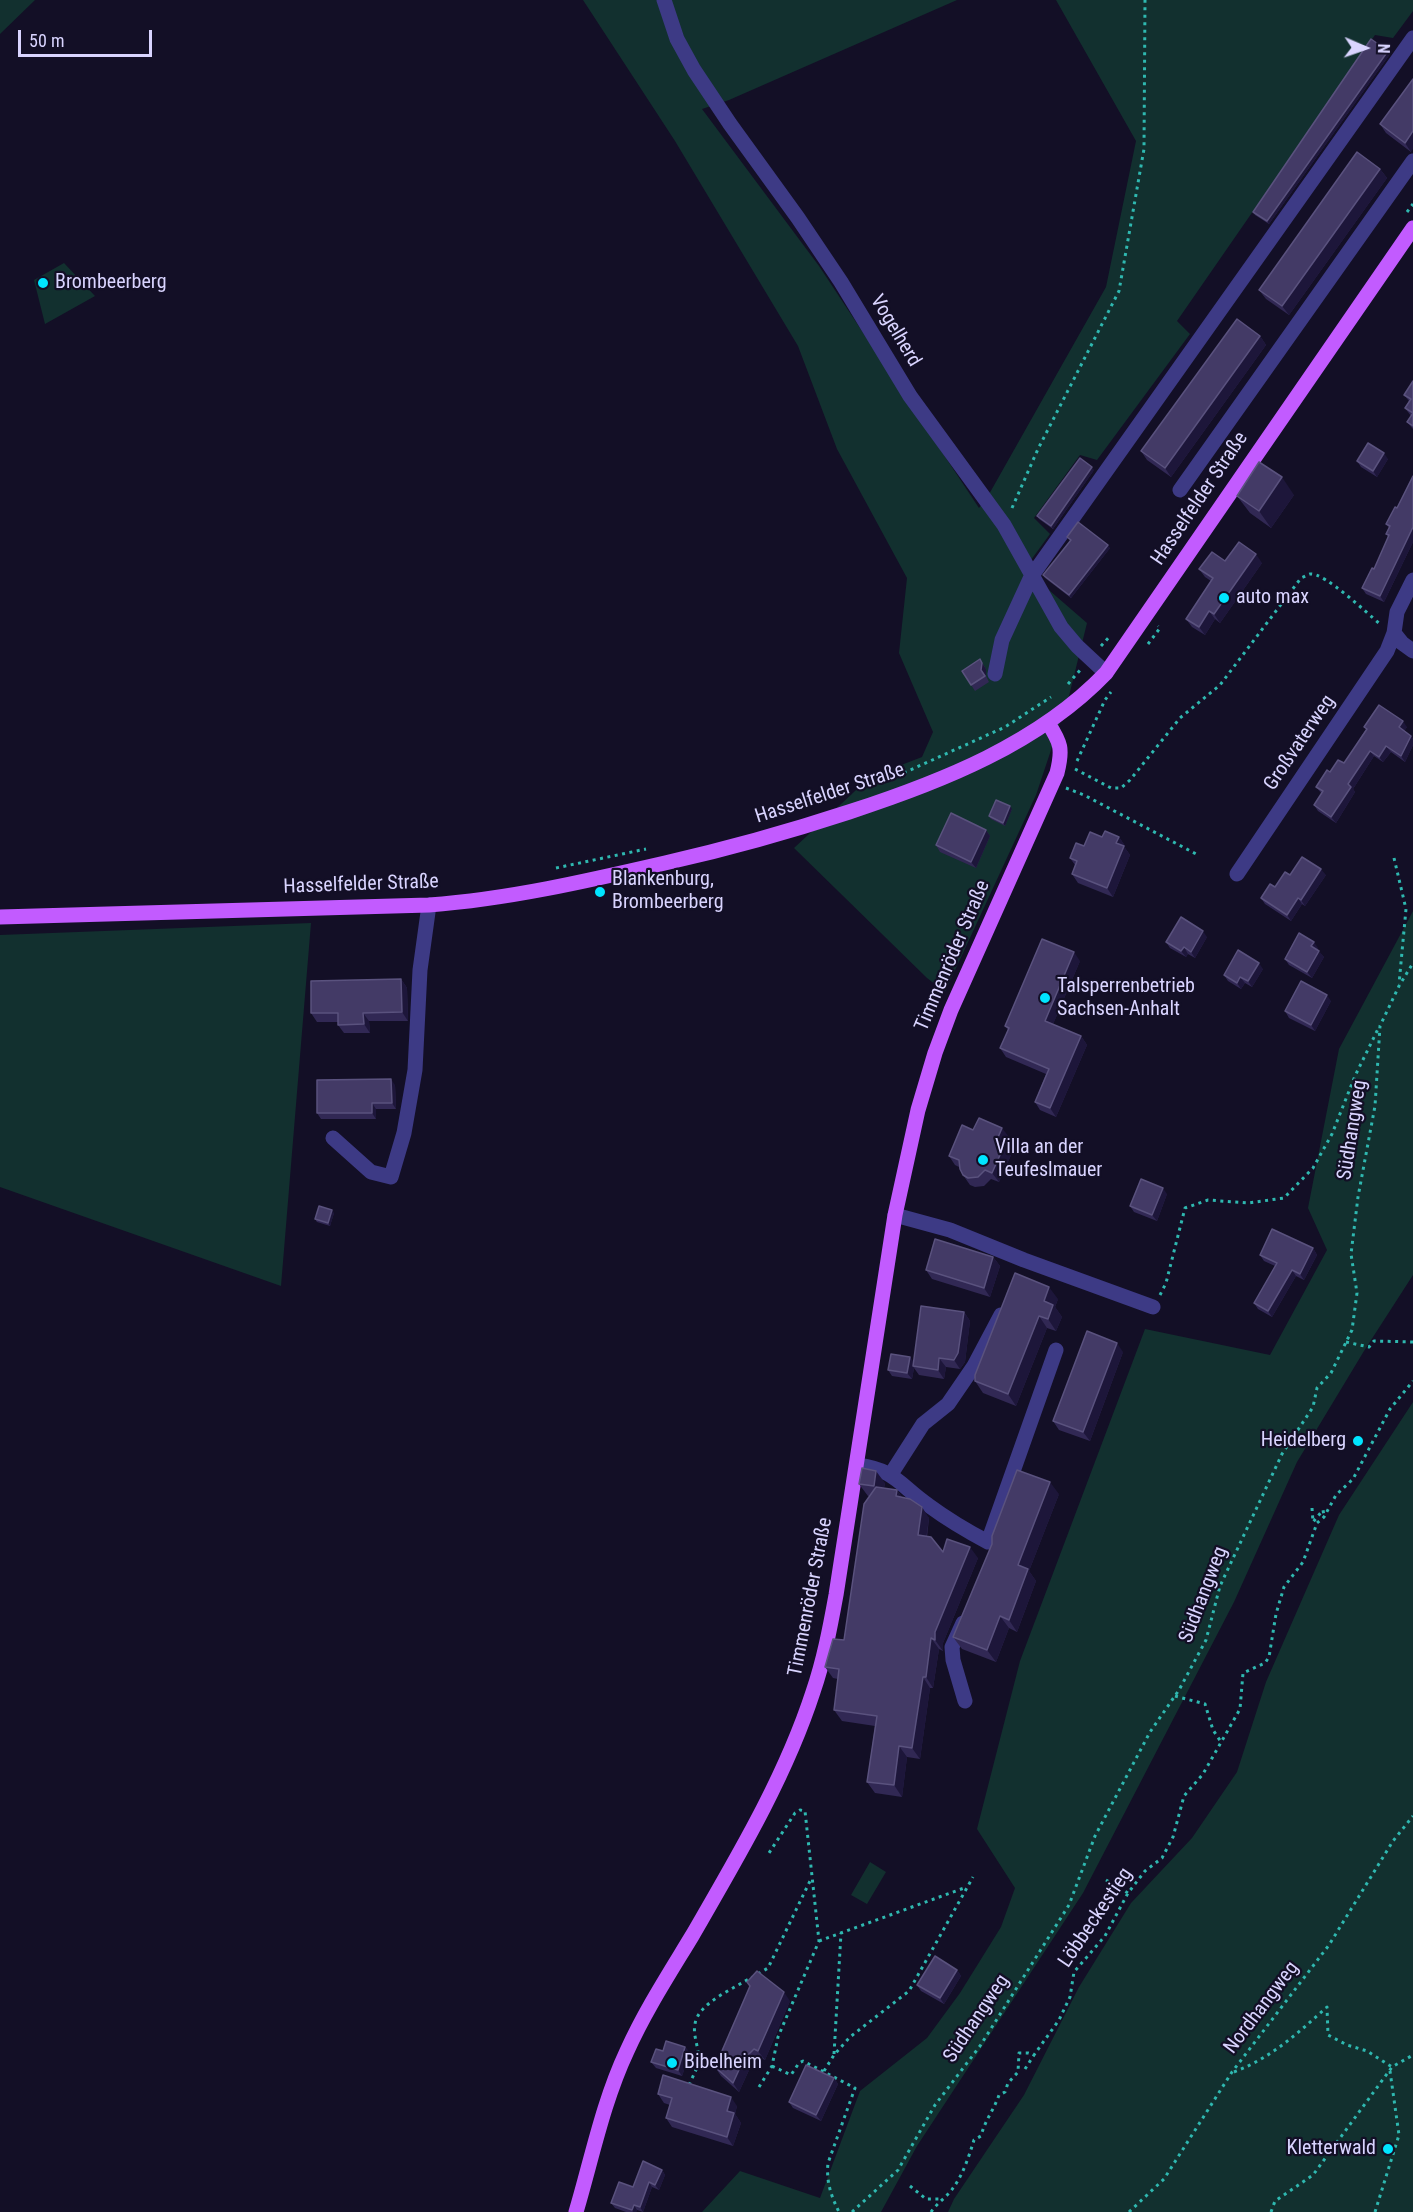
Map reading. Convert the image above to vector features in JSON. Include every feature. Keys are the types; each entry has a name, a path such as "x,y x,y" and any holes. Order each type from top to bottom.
{"main road":[{"name":"Hasselfelder Straße","path":"0,917 429,905 492,899 646,868 775,835 873,804 969,766 1048,723 1106,673 1413,228"},
{"name":"Timmenröder Straße","path":"576,2212 605,2109 617,2073 631,2042 745,1842 786,1761 813,1692 829,1631 908,1146 935,1053 969,967 1059,785 1061,750 1059,741 1048,723"}],"street":[{"name":"Vogelherd","path":"664,0 677,39 694,70 841,282 910,396 1004,525 1061,627 1106,673"},
{"path":"995,674 1002,640 1031,577 1413,38"},
{"path":"1180,490 1413,161"},
{"name":"Großvaterweg","path":"1237,874 1387,651 1394,633 1397,612 1413,580"},
{"path":"1394,633 1413,651"},
{"path":"333,1138 371,1172 391,1177 404,1133 415,1070 420,970 429,905"},
{"path":"895,1215 950,1230 1022,1265 1153,1307"},
{"path":"891,1474 923,1424 948,1404 974,1366 1008,1298"},
{"path":"856,1465 872,1467 891,1474 924,1503 989,1547 1056,1350"},
{"path":"965,1701 953,1660 952,1647 970,1607"}],"path":[{"path":"1004,525 1038,449 1119,291 1144,149 1145,0"},
{"path":"1074,768 1111,788 1121,788 1180,718 1220,685 1301,578 1311,574 1318,575 1394,633"},
{"path":"1145,648 1160,628 1146,617"},
{"path":"1064,689 1090,659"},
{"path":"1112,692 1105,700 1074,768 1059,785 1084,795 1198,855"},
{"path":"892,778 1005,728 1054,695"},
{"path":"549,870 649,848"},
{"path":"1394,858 1406,909 1399,986"},
{"name":"Südhangweg","path":"852,2212 898,2170 935,2105 980,2046 1069,1905 1095,1836 1150,1732 1206,1640 1220,1586 1277,1465 1313,1407 1317,1388 1331,1373 1352,1330 1357,1293 1351,1254 1358,1197 1375,1106 1380,1026 1413,963"},
{"path":"1153,1307 1166,1283 1185,1208 1208,1200 1248,1203 1284,1198 1313,1168 1332,1134 1355,1076 1380,1026"},
{"path":"1346,1342 1368,1347 1374,1341 1413,1342"},
{"name":"Löbbeckestieg","path":"931,2212 953,2189 974,2140 981,2136 985,2121 993,2112 999,2095 1005,2092 1008,2083 1018,2072 1019,2054 1034,2055 1059,2020 1070,1997 1074,1972 1105,1936 1128,1893 1145,1871 1162,1858 1173,1837 1184,1796 1203,1774 1240,1709 1243,1673 1265,1663 1269,1657 1276,1614 1284,1587 1303,1562 1306,1550 1315,1535 1317,1523 1324,1517 1336,1495 1353,1479 1390,1409 1413,1381"},
{"path":"1312,1508 1313,1522 1323,1510 1324,1517"},
{"path":"1174,1696 1205,1704 1213,1730 1221,1742"},
{"path":"759,2087 772,2066 778,2037 819,1941 805,1811 800,1810 795,1813 769,1853"},
{"name":"Nordhangweg","path":"1129,2212 1164,2179 1232,2072 1329,1945 1393,1841 1413,1816"},
{"path":"824,2071 850,2037 909,1991 972,1876"},
{"path":"689,2086 703,2055 698,2052 694,2026 697,2015 706,2005 768,1968 812,1877"},
{"path":"1106,1880 1128,1893"},
{"path":"819,1941 966,1888"},
{"path":"834,2055 841,1933"},
{"path":"1232,2072 1250,2066 1282,2047 1327,2007 1328,2035 1347,2045 1366,2051 1391,2069 1399,2135 1375,2212"},
{"path":"1025,2069 1034,2055"},
{"path":"1271,2212 1275,2201 1313,2175 1391,2069 1413,2055"},
{"path":"772,2066 791,2074 803,2061 855,2088 828,2163 827,2176 832,2197 839,2212"},
{"path":"910,2186 926,2199 941,2199"}],"green space":[{"path":"0,0 35,0 0,34"},
{"path":"583,0 957,0 729,100 702,109 819,266 979,508 988,496 1106,287 1136,141 1056,0 1413,0 1413,11 1393,38 1375,35 1177,321 1190,334 1097,460 1080,455 1034,518 1050,534 1031,560 1042,584 1087,623 1069,696 1036,795 945,992 927,978 794,848 870,777 922,757 933,732 899,653 907,578 837,449 798,346 675,141"},
{"path":"64,263 95,296 45,324 34,280"},
{"name":"Heidelberg","path":"1413,911 1413,1275 1297,1462 1234,1602 1083,1893 917,2146 881,2212 702,2212 740,2171 820,2198 860,2091 927,2038 960,1993 1001,1927 1015,1888 977,1829 1020,1661 1145,1329 1270,1355 1327,1250 1308,1208 1339,1049"},
{"path":"311,923 281,1286 0,1187 0,935"},
{"name":"Heidelberg","path":"1413,1402 1413,2212 948,2212 954,2199 1024,2095 1079,1987 1131,1903 1192,1838 1237,1772 1266,1682 1339,1515"},
{"path":"870,1862 886,1872 867,1904 851,1895"}],"building":[{"path":"1371,39 1388,51 1267,221 1253,212"},
{"path":"1413,79 1413,131 1405,143 1380,124"},
{"path":"1357,152 1380,169 1282,306 1259,290"},
{"path":"1237,319 1260,336 1165,468 1141,451"},
{"path":"1413,381 1413,413 1405,408 1411,399 1404,395"},
{"path":"1413,413 1413,426 1407,422"},
{"path":"1368,443 1384,453 1373,471 1357,461"},
{"path":"1080,458 1092,467 1051,526 1037,516"},
{"path":"1259,462 1282,477 1259,511 1237,496"},
{"path":"1413,476 1413,527 1380,596 1362,588 1372,568 1374,569 1389,535 1386,534 1390,526 1386,524"},
{"path":"1078,522 1108,545 1069,595 1043,575 1071,540 1067,537"},
{"path":"1239,542 1256,554 1214,614 1209,611 1199,627 1186,619 1213,578 1199,569 1212,552 1225,561"},
{"path":"980,659 981,670 985,676 971,685 962,671"},
{"path":"1379,705 1403,721 1399,727 1411,736 1401,756 1386,746 1379,757 1370,751 1348,784 1351,787 1331,817 1314,805 1323,791 1316,787 1327,770 1330,772 1338,760 1344,763 1367,729 1364,727"},
{"path":"996,800 1010,806 1003,823 989,816"},
{"path":"951,813 986,830 971,862 936,845"},
{"path":"1105,831 1119,837 1116,843 1124,846 1107,888 1072,874 1077,861 1070,858 1076,843 1084,846 1090,832 1102,837"},
{"path":"1302,857 1321,869 1301,900 1298,898 1287,915 1261,898 1270,884 1275,887 1285,872 1290,875"},
{"path":"1181,917 1203,931 1191,952 1184,947 1181,951 1166,942"},
{"path":"1299,933 1314,942 1311,946 1319,951 1307,972 1285,959"},
{"path":"1042,939 1074,952 1045,1021 1081,1036 1050,1108 1035,1102 1049,1069 1000,1048 1009,1028 1005,1026"},
{"path":"1238,950 1259,963 1248,981 1240,977 1237,983 1224,975"},
{"path":"401,979 402,1012 363,1013 364,1024 338,1025 338,1013 311,1013 311,981"},
{"path":"1301,981 1327,995 1311,1025 1285,1011"},
{"path":"391,1079 392,1103 372,1103 372,1113 317,1113 317,1080"},
{"name":"Villa an der Teufeslmauer","path":"979,1118 1002,1128 996,1142 1004,1146 992,1173 985,1170 978,1177 968,1178 960,1169 959,1160 949,1156 962,1125 973,1130"},
{"path":"1141,1179 1163,1188 1152,1215 1130,1206"},
{"path":"319,1206 332,1210 328,1223 315,1219"},
{"path":"1272,1229 1313,1248 1300,1274 1292,1270 1268,1311 1254,1303 1277,1263 1260,1255"},
{"path":"935,1239 993,1257 984,1288 926,1270"},
{"path":"1015,1273 1049,1287 1044,1301 1053,1305 1048,1319 1039,1316 1008,1394 975,1381 975,1375"},
{"path":"921,1306 964,1312 958,1353 954,1360 939,1358 938,1370 913,1366"},
{"path":"1087,1331 1117,1343 1083,1432 1053,1421"},
{"path":"891,1354 910,1357 907,1373 888,1370"},
{"path":"862,1468 876,1471 874,1486 859,1484"},
{"path":"1017,1470 1050,1482 1018,1565 1028,1569 1009,1620 1000,1616 987,1650 953,1637 992,1544 992,1536"},
{"path":"876,1487 897,1490 896,1496 910,1499 922,1507 918,1535 931,1537 943,1552 947,1539 970,1547 935,1632 935,1640 931,1638 912,1748 899,1746 894,1785 867,1782 877,1716 834,1710 839,1669 825,1667 833,1639 844,1640 864,1504"},
{"path":"935,1956 957,1970 940,1998 917,1985"},
{"path":"757,1971 784,1992 758,2051 754,2049 744,2059 733,2083 715,2067 750,1986 747,1982"},
{"path":"666,2041 685,2047 678,2070 651,2062 656,2049 663,2051"},
{"path":"806,2065 834,2078 816,2115 789,2102"},
{"path":"663,2075 731,2097 727,2111 734,2113 727,2137 666,2118 672,2098 658,2094"},
{"path":"643,2161 662,2170 655,2185 649,2182 640,2207 634,2205 632,2210 611,2203 619,2182 633,2187"}],"place":[{"name":"Brombeerberg","path":"43,283"},
{"name":"auto max","path":"1224,598"},
{"name":"Blankenburg, Brombeerberg","path":"600,892"},
{"name":"Talsperrenbetrieb Sachsen-Anhalt","path":"1045,998"},
{"name":"Villa an der Teufeslmauer","path":"983,1160"},
{"name":"Heidelberg","path":"1358,1441"},
{"name":"Bibelheim","path":"672,2063"},
{"name":"Kletterwald","path":"1388,2149"}]}
